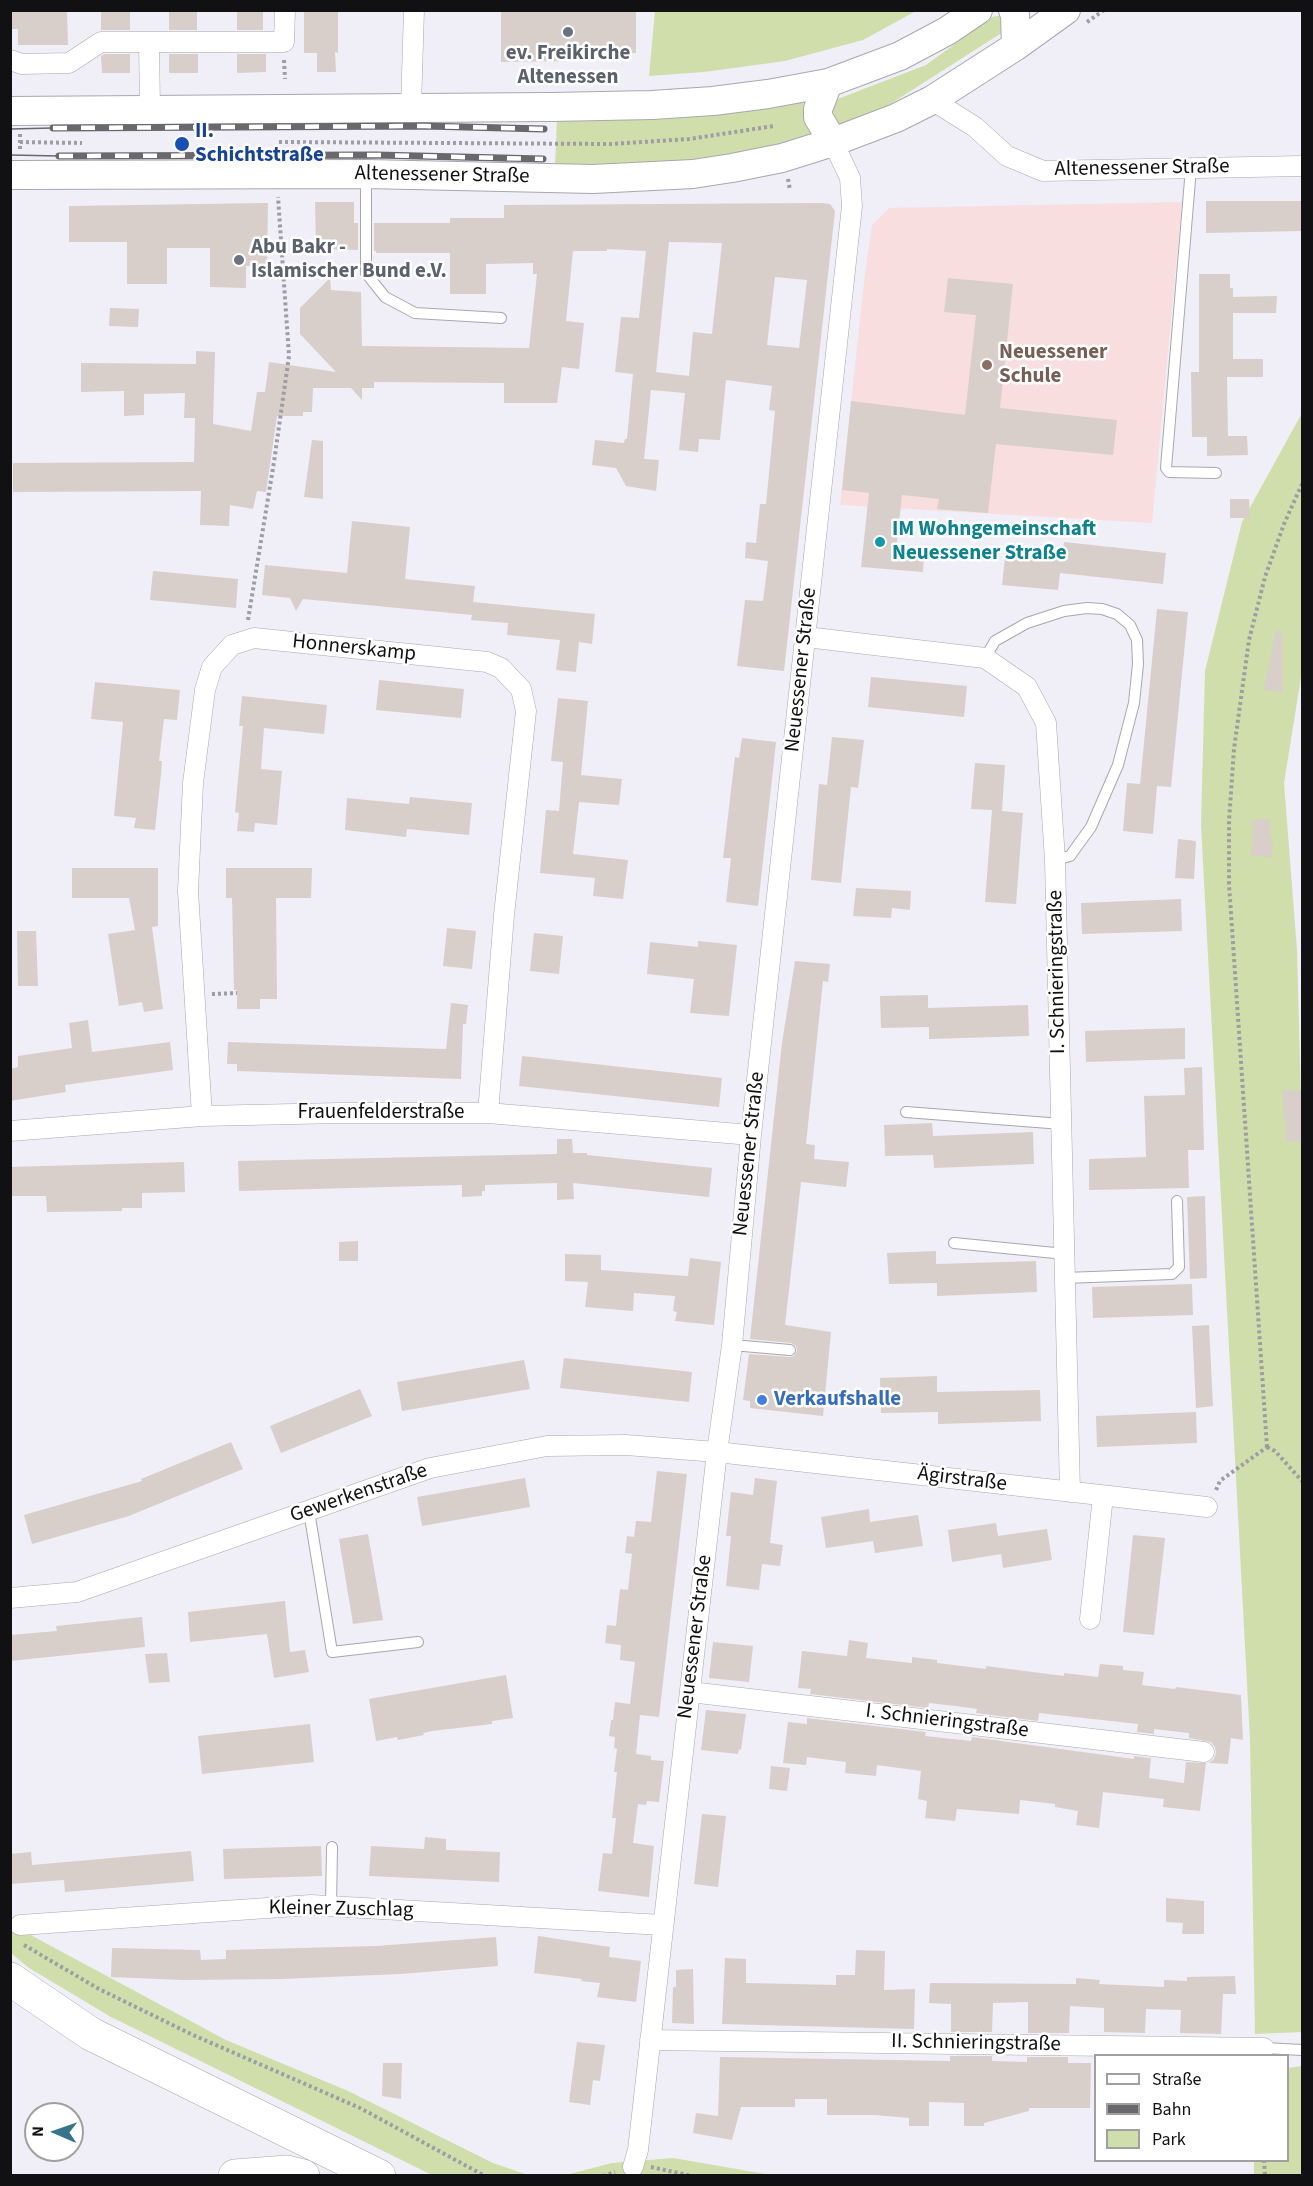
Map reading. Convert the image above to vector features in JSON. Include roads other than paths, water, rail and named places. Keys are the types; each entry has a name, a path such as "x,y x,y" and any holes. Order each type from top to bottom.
{"highway":[{"path":"10,1980 91,2034 379,2175"},
{"path":"236,2175 287,2172 303,2175"}],"main road":[{"path":"15,110 652,105 713,101 828,83 900,56 978,10"},
{"path":"1013,10 1016,46"},
{"name":"Altenessener Straße","path":"15,175 366,174 593,179 693,174 782,158 896,118 932,99 1016,46 1066,10"},
{"path":"828,83 818,109 818,117 833,142"}],"street":[{"path":"10,60 22,64 69,63 101,42 284,42 285,10"},
{"path":"411,107 414,10"},
{"path":"149,42 150,109"},
{"name":"Altenessener Straße","path":"932,99 975,127 1007,156 1043,171 1302,166"},
{"name":"Neuessener Straße","path":"633,2168 638,2150 717,1452 732,1345 751,1135 852,206 850,178 833,142"},
{"name":"I. Schnieringstraße","path":"806,637 985,658 1027,687 1046,723 1055,860 1070,1492"},
{"name":"Honnerskamp","path":"202,1116 188,891 193,783 205,690 212,667 232,645 254,638 492,663 511,676 521,689 526,711 504,915 489,1113"},
{"name":"Frauenfelderstraße","path":"10,1131 202,1116 489,1113 751,1135"},
{"name":"Gewerkenstraße","path":"10,1598 77,1592 430,1467 547,1446 626,1445 717,1452"},
{"name":"Ägirstraße","path":"717,1452 1207,1507"},
{"path":"1090,1619 1103,1496"},
{"name":"I. Schnieringstraße","path":"690,1692 1204,1752"},
{"name":"Kleiner Zuschlag","path":"19,1933 311,1905 662,1924"},
{"name":"II. Schnieringstraße","path":"650,2040 1264,2048"}],"lane":[{"path":"1191,168 1166,468 1169,472 1216,473"},
{"path":"366,174 366,273 386,297 416,313 501,318"},
{"path":"985,658 995,641 1027,623 1064,611 1087,608 1102,609 1117,614 1130,625 1137,640 1138,664 1134,703 1118,765 1091,827 1070,856 1055,860"},
{"path":"906,1112 1062,1124"},
{"path":"1065,1278 1172,1274 1179,1267 1177,1201"},
{"path":"954,1243 1065,1254"},
{"path":"732,1345 790,1350"},
{"path":"309,1511 332,1652 418,1642"},
{"path":"332,1847 332,1906"},
{"name":"II. Schnieringstraße","path":"1264,2048 1302,2050"}],"tram line":[{"path":"10,129 53,128"},
{"path":"10,155 59,156"}],"railway":[{"path":"53,128 425,126 544,129"},
{"path":"59,156 376,155 543,159"}],"place":[{"name":"ev. Freikirche Altenessen","path":"568,32"},
{"name":"II. Schichtstraße","path":"182,144"},
{"name":"Abu Bakr - Islamischer Bund e.V.","path":"239,260"},
{"name":"Neuessener Schule","path":"987,365"},
{"name":"IM Wohngemeinschaft Neuessener Straße","path":"880,542"},
{"name":"Verkaufshalle","path":"762,1400"}]}
